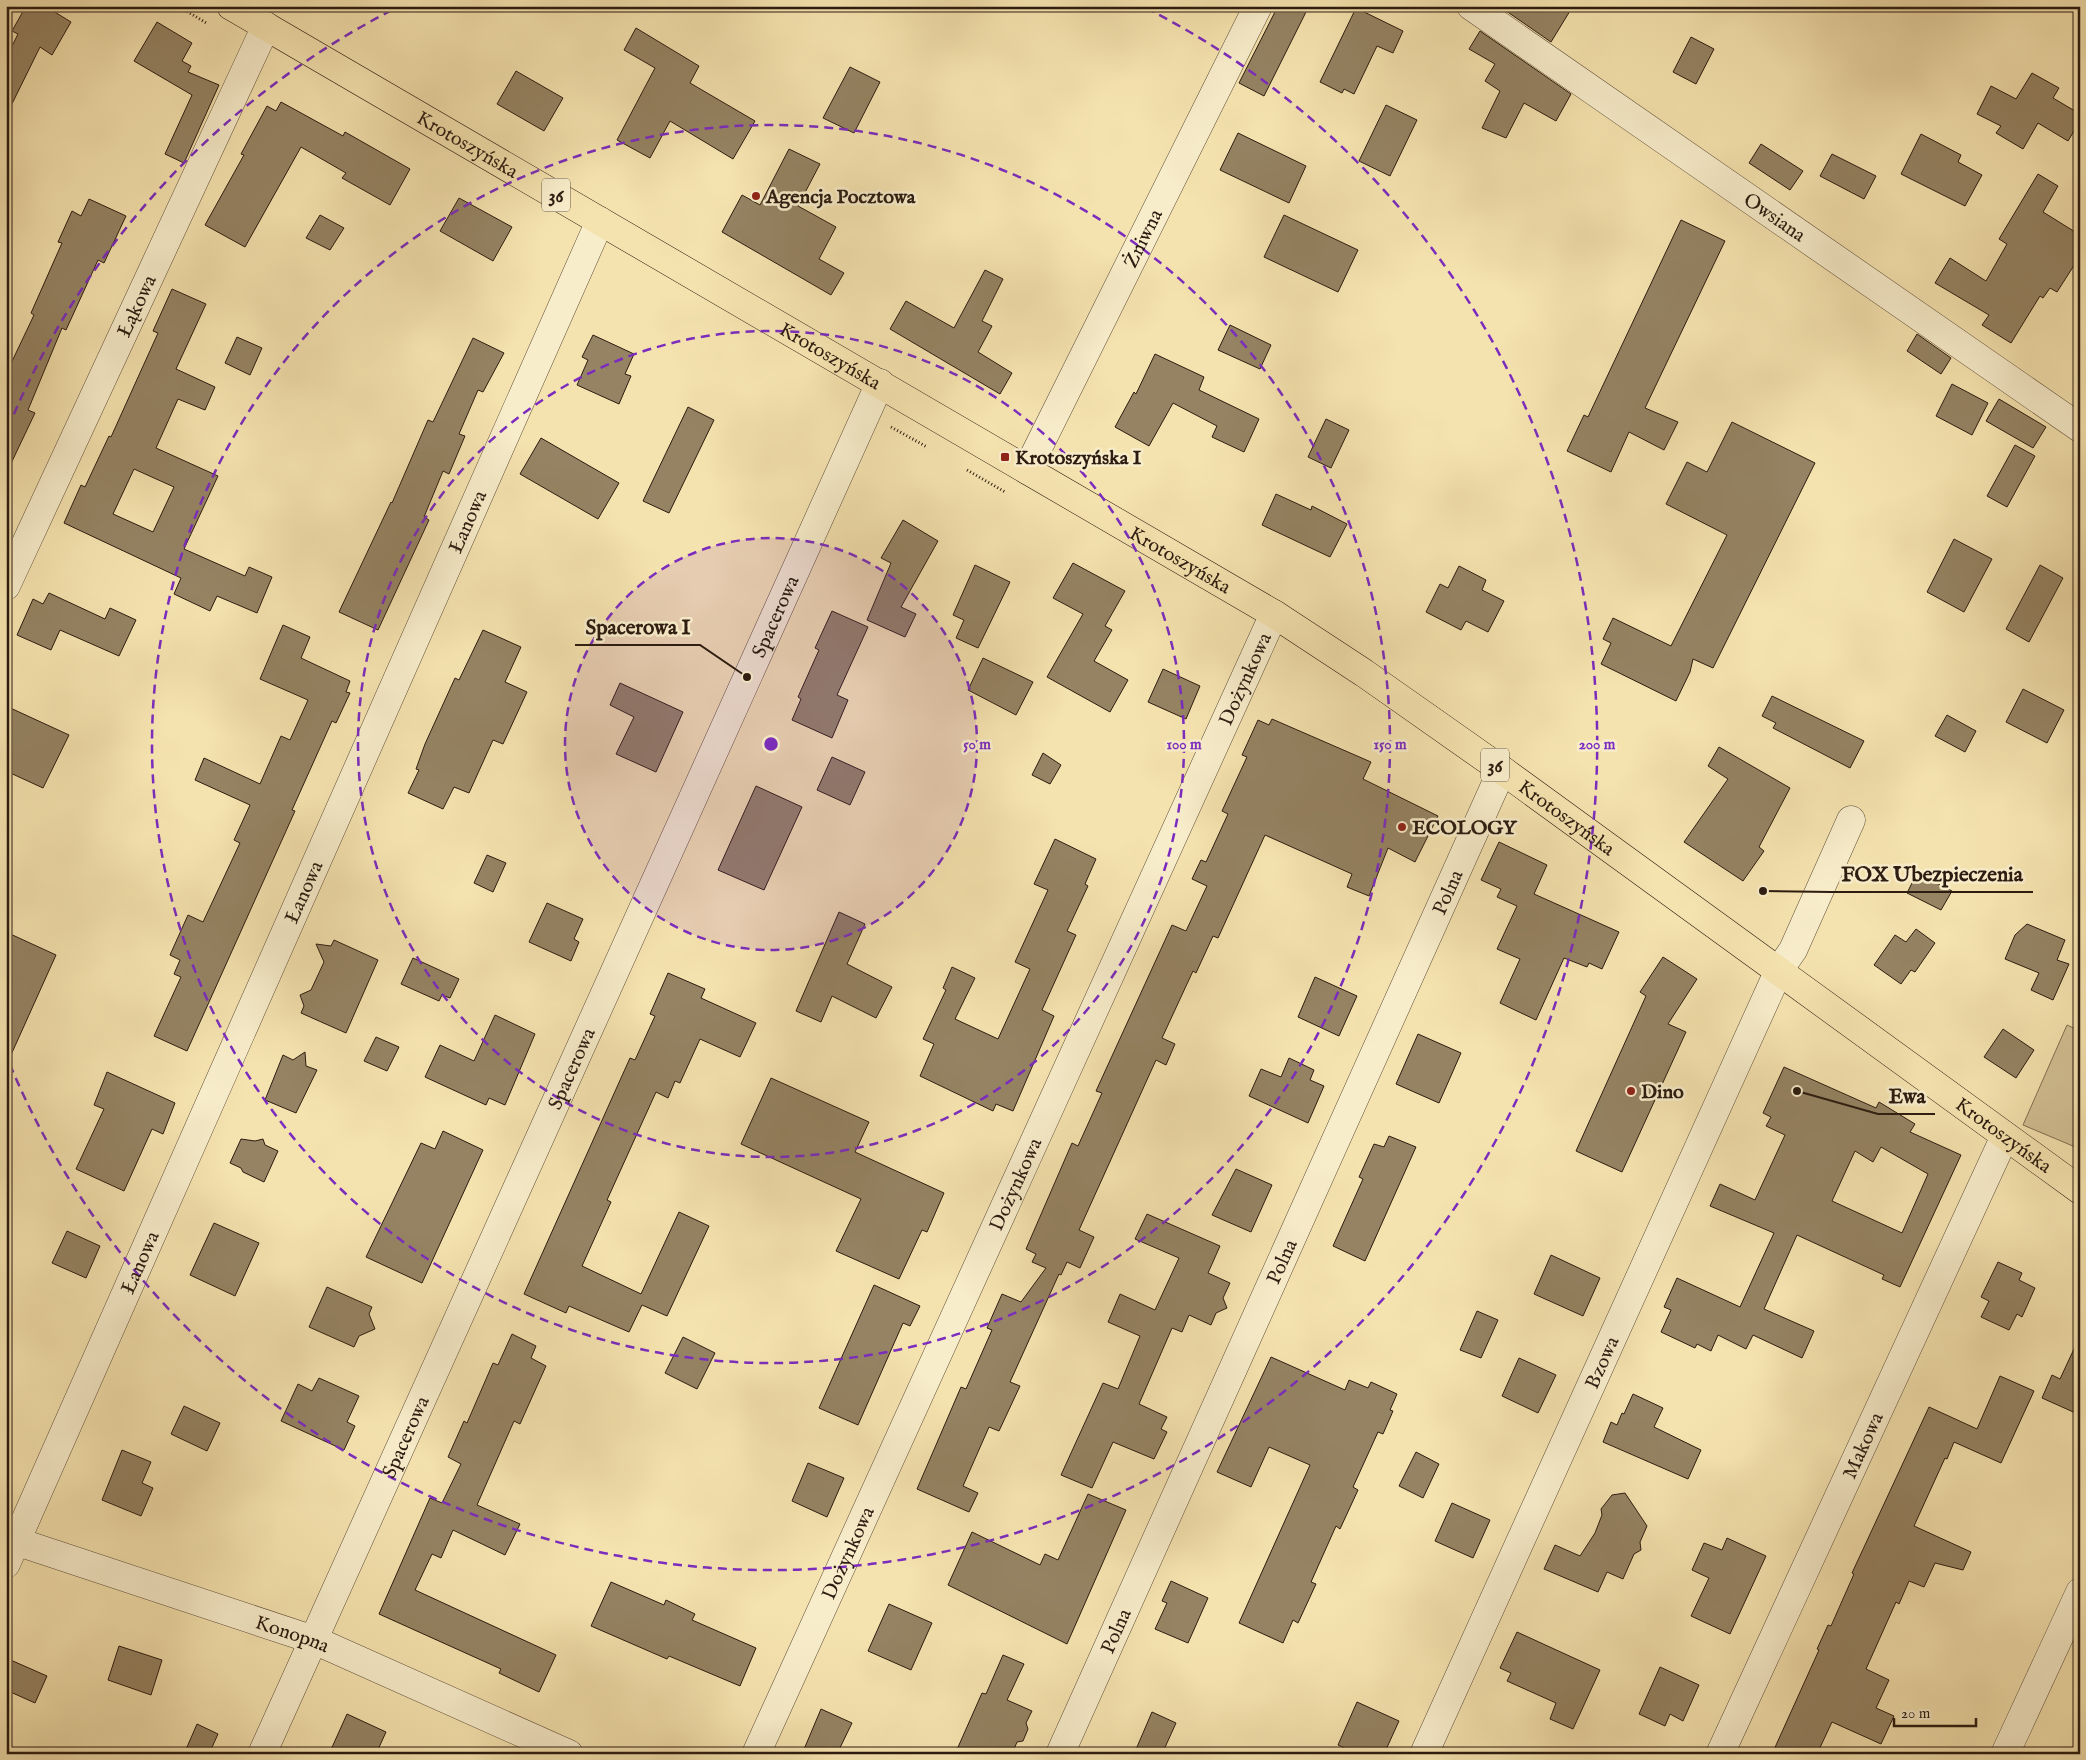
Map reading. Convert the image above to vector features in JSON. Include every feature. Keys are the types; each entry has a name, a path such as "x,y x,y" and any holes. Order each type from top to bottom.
{"main road":[{"name":"Krotoszyńska","path":"231,6 1274,614 1364,673 1502,770 2080,1190"}],"street":[{"name":"Żniwna","path":"1026,470 1258,6"},
{"name":"Owsiana","path":"1471,6 2080,428"},
{"name":"Łąkowa","path":"6,586 266,26"},
{"name":"Łanowa","path":"10,1548 600,221"},
{"name":"Spacerowa","path":"262,1754 880,383"},
{"name":"Dożynkowa","path":"756,1754 1274,614"},
{"name":"Polna","path":"1060,1754 1502,770"},
{"name":"Bzowa","path":"1424,1754 1779,970 1793,950 1850,820"},
{"name":"Makowa","path":"1720,1754 2005,1136"},
{"name":"Konopna","path":"10,1548 314,1640 569,1754"},
{"path":"2005,1754 2080,1592"}],"path":[{"path":"178,6 212,26"},
{"path":"866,412 935,451"},
{"path":"960,466 1010,494"}],"shaded area":[{"path":"2067,1025 2080,1031 2080,1149 2023,1125"}],"building":[{"path":"26,6 45,6 71,22 52,55 40,47 6,116 6,58 18,34 12,31"},
{"path":"1278,6 1309,6 1264,96 1239,83"},
{"path":"1499,6 1573,6 1551,42"},
{"path":"1356,8 1403,31 1393,53 1377,46 1354,94 1344,89 1342,93 1320,82"},
{"path":"157,22 192,43 182,61 191,66 188,72 219,85 184,163 165,154 192,95 134,61"},
{"path":"636,28 699,66 690,83 755,121 733,159 670,121 650,158 617,140 655,68 624,50"},
{"path":"1480,31 1571,94 1556,121 1524,103 1506,138 1482,128 1500,91 1485,81 1495,64 1469,49"},
{"path":"1691,37 1714,49 1696,84 1673,72"},
{"path":"850,67 880,82 854,133 823,118"},
{"path":"516,71 563,98 544,131 497,104"},
{"path":"2032,73 2059,88 2053,98 2080,114 2080,121 2068,141 2038,123 2023,149 1996,133 2001,126 1977,114 1991,86 2016,99"},
{"path":"281,102 343,136 345,132 410,169 390,205 342,178 346,173 301,147 245,247 205,225 244,155 241,154 267,106 276,111"},
{"path":"1386,105 1417,120 1390,176 1359,161"},
{"path":"1238,133 1306,166 1289,203 1220,170"},
{"path":"1921,134 1961,155 1958,162 1982,175 1965,206 1901,174"},
{"path":"1761,144 1803,171 1790,190 1749,163"},
{"path":"789,149 820,164 798,206 836,227 819,259 844,273 831,295 722,232 742,195 760,205"},
{"path":"1832,154 1876,176 1864,199 1820,176"},
{"path":"2038,174 2058,186 2043,212 2080,235 2080,256 2057,292 2050,288 2043,298 2040,296 2011,343 1982,325 1989,315 1935,283 1950,258 1986,281 2007,244 1999,239"},
{"path":"459,198 512,227 493,261 440,231"},
{"path":"89,199 126,216 104,263 98,260 66,330 62,328 28,410 35,413 6,474 6,374 34,315 31,313 62,243 58,242 72,211 81,216"},
{"path":"320,215 344,228 330,250 306,238"},
{"path":"1284,215 1358,250 1338,292 1264,257"},
{"path":"1681,220 1725,241 1645,408 1678,422 1664,450 1629,432 1611,472 1567,451 1584,415 1588,417"},
{"path":"985,270 1003,279 982,321 992,326 978,352 1012,373 1000,394 890,329 906,301 954,328"},
{"path":"172,289 206,304 176,369 215,387 205,410 178,399 156,448 218,476 184,549 245,576 249,567 272,577 257,613 217,596 210,611 174,594 181,578 64,523 81,485 85,487 109,436 111,437 158,333 153,331","holes":["134,469 174,487 153,532 113,514"]},
{"path":"1230,325 1271,345 1260,369 1218,350"},
{"path":"1917,334 1951,358 1941,374 1907,351"},
{"path":"593,335 634,354 625,374 631,376 619,404 577,385 588,360 582,357"},
{"path":"237,337 262,348 250,375 225,363"},
{"path":"473,338 504,353 483,392 478,390 459,434 465,436 449,474 443,471 424,517 429,520 378,630 339,612 392,503 428,420 433,422"},
{"path":"1155,354 1204,377 1199,390 1259,419 1244,452 1212,437 1217,426 1173,403 1149,446 1115,427 1134,392 1136,394"},
{"path":"1952,384 1988,403 1972,435 1936,416"},
{"path":"1999,399 2046,427 2033,448 1986,421"},
{"path":"688,407 714,420 669,513 643,501"},
{"path":"1326,419 1349,430 1331,468 1308,457"},
{"path":"1732,422 1815,463 1713,668 1693,659 1690,672 1676,701 1601,664 1611,643 1603,639 1613,618 1671,646 1727,535 1666,504 1687,462 1707,472"},
{"path":"541,438 619,483 598,519 520,474"},
{"path":"2015,445 2035,456 2007,507 1987,496"},
{"path":"1276,494 1311,510 1312,506 1347,524 1330,557 1262,525"},
{"path":"903,520 938,541 901,607 916,614 905,637 867,620 891,563 881,558"},
{"path":"1954,539 1992,559 1964,612 1927,592"},
{"path":"1073,563 1125,591 1105,626 1112,630 1094,661 1128,680 1110,712 1047,677 1083,614 1053,598"},
{"path":"975,565 1010,582 978,648 956,638 964,620 953,615"},
{"path":"2040,565 2063,578 2029,642 2006,629"},
{"path":"1459,566 1486,580 1482,590 1504,601 1488,632 1466,621 1461,630 1426,612 1440,584 1448,588"},
{"path":"49,593 105,619 110,608 136,620 119,656 60,630 51,650 17,635 33,599 43,604"},
{"path":"832,611 868,627 837,695 848,700 832,738 792,720 801,699 798,697 819,650 815,648"},
{"path":"283,625 310,637 301,658 350,681 346,692 350,693 336,723 332,721 292,810 295,811 187,1051 154,1036 181,977 174,974 180,960 170,955 188,915 203,922 240,843 234,840 250,805 195,780 204,758 260,784 281,736 290,740 308,700 260,679"},
{"path":"483,630 521,647 505,682 527,692 503,744 493,740 469,793 454,787 443,809 408,793 419,770 416,769 425,744 455,678 459,680"},
{"path":"983,658 1033,682 1016,715 968,690"},
{"path":"1163,669 1200,686 1186,719 1148,702"},
{"path":"620,683 683,712 656,772 616,754 634,717 610,705"},
{"path":"2023,689 2064,710 2047,743 2006,722"},
{"path":"1772,696 1864,741 1850,768 1773,728 1776,723 1762,716"},
{"path":"6,706 69,735 43,788 6,771"},
{"path":"1947,715 1976,731 1965,752 1935,736"},
{"path":"1272,719 1371,762 1363,779 1438,816 1415,862 1388,848 1369,896 1347,887 1352,874 1265,835 1218,938 1213,936 1196,973 1193,971 1162,1038 1175,1044 1166,1065 1156,1060 1079,1230 1094,1237 1080,1268 1067,1262 1061,1275 1059,1274 1010,1382 1020,1386 999,1431 989,1427 963,1486 978,1493 969,1512 917,1489 961,1387 966,1389 992,1330 987,1328 1002,1294 1021,1302 1046,1268 1032,1262 1036,1254 1026,1249 1072,1143 1078,1146 1102,1093 1096,1091 1172,925 1186,931 1207,886 1192,879 1201,860 1206,862 1228,814 1222,811 1247,757 1242,755 1258,720 1269,725"},
{"path":"1719,747 1790,788 1759,847 1764,851 1743,881 1684,842 1728,779 1708,766"},
{"path":"1043,753 1061,765 1050,784 1032,775"},
{"path":"832,757 865,772 850,805 817,790"},
{"path":"756,786 802,807 764,890 718,870"},
{"path":"1055,839 1096,859 1085,884 1088,886 1067,931 1076,935 1042,1010 1054,1016 1013,1111 996,1104 993,1111 920,1076 934,1044 923,1039 946,990 943,988 952,967 975,978 955,1019 998,1039 1030,969 1015,962 1048,890 1034,884"},
{"path":"1499,842 1547,865 1534,894 1619,932 1602,969 1589,963 1587,967 1564,958 1536,1020 1500,1003 1520,959 1497,949 1517,906 1497,897 1501,889 1481,880"},
{"path":"487,855 506,863 493,892 474,883"},
{"path":"1917,873 1952,891 1941,910 1907,893"},
{"path":"547,903 583,919 574,939 579,942 571,961 529,942"},
{"path":"839,912 865,924 847,964 892,987 876,1018 832,996 821,1022 796,1011"},
{"path":"2027,924 2065,940 2057,960 2069,964 2053,1000 2031,990 2039,973 2005,959 2015,935"},
{"path":"1916,929 1935,943 1915,972 1911,970 1901,984 1874,965 1895,935 1906,942"},
{"path":"6,932 56,955 6,1066"},
{"path":"334,940 378,960 346,1033 301,1013 304,1006 300,995 311,990 324,962 316,944 331,946"},
{"name":"Dino","path":"1663,957 1697,979 1668,1024 1686,1032 1622,1172 1576,1151 1646,996 1640,992"},
{"path":"413,958 459,979 450,998 442,995 439,1001 401,984"},
{"path":"668,973 705,989 701,998 756,1023 740,1057 700,1039 680,1083 675,1081 668,1098 656,1092 607,1200 611,1202 582,1266 641,1294 679,1212 709,1226 667,1316 642,1305 629,1332 569,1306 566,1313 524,1294 630,1058 635,1060 655,1016 650,1014"},
{"path":"1315,977 1357,996 1339,1036 1298,1017"},
{"path":"495,1015 535,1034 505,1105 489,1098 486,1105 425,1077 440,1045 474,1061"},
{"path":"2003,1029 2034,1050 2016,1078 1984,1057"},
{"path":"1418,1034 1461,1053 1439,1103 1396,1084"},
{"path":"376,1037 399,1047 387,1071 364,1061"},
{"path":"305,1052 306,1066 317,1070 296,1113 265,1100 283,1055 293,1060"},
{"path":"1289,1058 1314,1070 1310,1080 1324,1086 1308,1123 1249,1096 1261,1069 1281,1077"},
{"path":"1784,1067 1876,1108 1879,1102 1915,1124 1910,1132 1961,1155 1900,1287 1882,1279 1884,1275 1797,1235 1764,1309 1814,1331 1802,1358 1753,1335 1746,1349 1718,1335 1711,1351 1697,1344 1695,1348 1661,1332 1671,1310 1664,1307 1677,1278 1740,1307 1774,1233 1710,1206 1720,1184 1755,1200 1785,1135 1766,1126 1771,1117 1763,1113","holes":["1881,1147 1928,1174 1902,1233 1832,1201 1855,1151 1873,1162"]},
{"path":"107,1072 175,1103 163,1134 152,1129 124,1191 76,1169 104,1109 94,1105"},
{"path":"771,1078 869,1122 855,1152 944,1193 927,1232 922,1230 899,1279 836,1251 861,1199 741,1144"},
{"path":"443,1131 483,1150 422,1283 366,1257 421,1143 435,1149"},
{"path":"1389,1136 1416,1147 1365,1261 1333,1246 1363,1179 1359,1177 1374,1144 1384,1147"},
{"path":"241,1139 255,1141 263,1139 265,1145 278,1151 264,1182 243,1172 241,1168 230,1163"},
{"path":"1236,1169 1272,1185 1251,1232 1212,1215"},
{"path":"1147,1214 1220,1246 1208,1273 1230,1283 1223,1298 1227,1308 1216,1313 1211,1325 1189,1315 1182,1332 1172,1328 1139,1404 1167,1417 1161,1429 1167,1432 1154,1459 1113,1442 1092,1488 1061,1475 1103,1383 1118,1389 1140,1336 1108,1322 1120,1294 1155,1310 1179,1258 1135,1239"},
{"path":"214,1223 259,1243 235,1296 190,1275"},
{"path":"67,1231 100,1246 86,1278 52,1263"},
{"path":"1551,1255 1600,1278 1583,1316 1534,1294"},
{"path":"1998,1262 2022,1273 2019,1280 2035,1288 2022,1317 2017,1314 2009,1330 1981,1317 1989,1301 1981,1297"},
{"path":"874,1285 920,1306 910,1326 903,1323 858,1425 819,1408"},
{"path":"327,1287 372,1307 369,1314 375,1329 359,1336 354,1347 309,1327"},
{"path":"1477,1311 1498,1320 1481,1358 1460,1350"},
{"path":"512,1334 536,1346 531,1358 546,1366 520,1424 514,1421 477,1505 520,1524 505,1555 453,1530 441,1558 432,1554 415,1590 556,1655 539,1692 499,1673 501,1669 379,1614 430,1498 442,1503 461,1464 448,1457 464,1421 467,1423 493,1363 498,1365"},
{"path":"2080,1336 2080,1415 2042,1398 2052,1375 2060,1379"},
{"path":"683,1337 715,1353 697,1389 665,1373"},
{"path":"1271,1357 1345,1390 1349,1380 1368,1388 1371,1382 1397,1394 1390,1410 1393,1411 1383,1434 1378,1432 1353,1487 1358,1490 1340,1529 1336,1526 1311,1582 1316,1584 1298,1623 1293,1620 1283,1643 1239,1623 1310,1465 1269,1447 1251,1487 1217,1472"},
{"path":"1519,1358 1556,1375 1538,1413 1502,1396"},
{"path":"2000,1376 2034,1391 2001,1463 1954,1442 1914,1526 1971,1552 1963,1570 1935,1563 1924,1587 1909,1581 1899,1604 1896,1602 1866,1669 1889,1680 1876,1708 1894,1716 1881,1744 1832,1722 1817,1754 1772,1754 1819,1650 1817,1649 1828,1625 1831,1626 1854,1574 1852,1573 1929,1407 1977,1429"},
{"path":"319,1378 359,1396 347,1422 355,1426 344,1450 281,1421 298,1384 312,1391"},
{"path":"1633,1394 1663,1408 1654,1427 1701,1450 1688,1479 1603,1442 1611,1422 1617,1425"},
{"path":"184,1406 220,1423 207,1451 171,1434"},
{"path":"122,1450 151,1462 142,1483 153,1488 141,1516 102,1500"},
{"path":"1416,1452 1439,1464 1423,1498 1399,1486"},
{"path":"808,1463 844,1478 827,1517 792,1501"},
{"path":"1625,1493 1647,1526 1640,1542 1641,1550 1634,1554 1623,1579 1607,1572 1598,1592 1544,1569 1555,1545 1580,1556 1595,1533 1602,1515 1601,1509 1612,1495"},
{"path":"1088,1494 1126,1510 1067,1644 948,1585 972,1532 1040,1565 1045,1554 1058,1560"},
{"path":"1452,1503 1490,1520 1473,1558 1435,1541"},
{"path":"1727,1538 1766,1556 1730,1634 1691,1616 1709,1578 1692,1570 1704,1543 1722,1550"},
{"path":"1171,1581 1208,1598 1188,1643 1155,1629 1167,1603 1162,1601"},
{"path":"611,1582 664,1605 666,1600 695,1614 692,1620 756,1648 740,1686 669,1656 667,1659 591,1626"},
{"path":"889,1604 932,1623 911,1670 868,1651"},
{"path":"1517,1632 1600,1670 1573,1729 1550,1719 1556,1703 1507,1681 1511,1673 1500,1668"},
{"path":"119,1646 162,1660 151,1695 108,1680"},
{"path":"1003,1655 1024,1664 1007,1700 1032,1711 1026,1723 1028,1729 1023,1741 1017,1742 1012,1754 999,1749 986,1754 955,1754 982,1693 986,1694"},
{"path":"6,1658 47,1676 35,1703 6,1690"},
{"path":"1660,1667 1699,1685 1683,1721 1670,1714 1665,1726 1639,1714"},
{"path":"1357,1702 1399,1721 1384,1754 1357,1754 1338,1745"},
{"path":"821,1709 852,1723 837,1754 802,1754"},
{"path":"1152,1712 1176,1723 1162,1754 1134,1754"},
{"path":"347,1714 386,1732 376,1754 329,1754"},
{"path":"197,1724 218,1734 209,1754 184,1754"}],"place":[{"name":"Agencja Pocztowa","path":"756,196"},
{"name":"Krotoszyńska I","path":"1005,457"},
{"name":"Spacerowa I","path":"747,677"},
{"name":"ECOLOGY","path":"1402,827"},
{"name":"FOX Ubezpieczenia","path":"1763,891"},
{"name":"Dino","path":"1631,1091"},
{"name":"Ewa","path":"1797,1091"}]}
